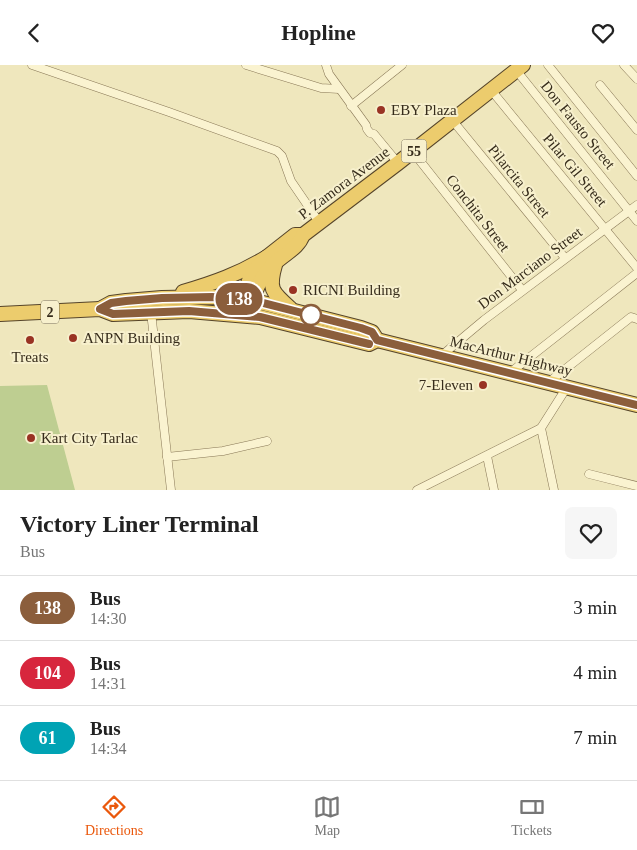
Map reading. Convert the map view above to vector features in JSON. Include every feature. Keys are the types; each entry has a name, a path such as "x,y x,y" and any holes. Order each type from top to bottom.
{"highway":[{"name":"P. Zamora Avenue","path":"245,316 252,273 272,259 295,235 303,235 520,68"},
{"path":"162,298 225,279 272,259 271,286 275,295 292,310"},
{"name":"MacArthur Highway","path":"100,309 111,303 162,298 212,297 247,300 372,332 377,340"},
{"name":"MacArthur Highway","path":"0,314 100,309 113,314 189,311 245,316 369,344 377,340 637,405"}],"street":[{"path":"32,65 277,151 282,156 292,181 319,222"},
{"path":"246,65 321,88 339,89"},
{"path":"326,65 329,74 351,106 366,125 372,126 375,129 374,134 398,163"},
{"path":"351,106 392,68 402,65"},
{"path":"548,65 637,176"},
{"path":"624,65 637,79"},
{"name":"Don Fausto Street","path":"520,68 637,221"},
{"path":"600,85 637,130"},
{"name":"Pilar Gil Street","path":"491,90 637,268"},
{"name":"Pilarcita Street","path":"452,121 565,258"},
{"name":"Conchita Street","path":"413,152 522,291"},
{"name":"Don Marciano Street","path":"441,356 522,291 637,205"},
{"path":"511,372 637,273"},
{"path":"150,312 171,490"},
{"path":"549,382 631,317 637,319"},
{"path":"417,490 541,428 567,387"},
{"path":"541,428 554,490"},
{"path":"167,457 223,451 267,441"},
{"path":"487,456 494,490"},
{"path":"589,474 637,486"}],"green space":[{"name":"Kart City Tarlac","path":"47,385 75,490 0,490 0,386"}],"bus line":[{"name":"138","path":"369,344 260,317 189,311 113,314 100,309 111,303 162,298 212,297 252,300 361,328 372,332 377,340 637,405"}],"place":[{"name":"EBY Plaza","path":"381,110"},
{"name":"RICNI Building","path":"293,290"},
{"name":"ANPN Building","path":"73,338"},
{"name":"Treats","path":"30,340"},
{"name":"7-Eleven","path":"483,385"},
{"name":"Kart City Tarlac","path":"31,438"}]}
